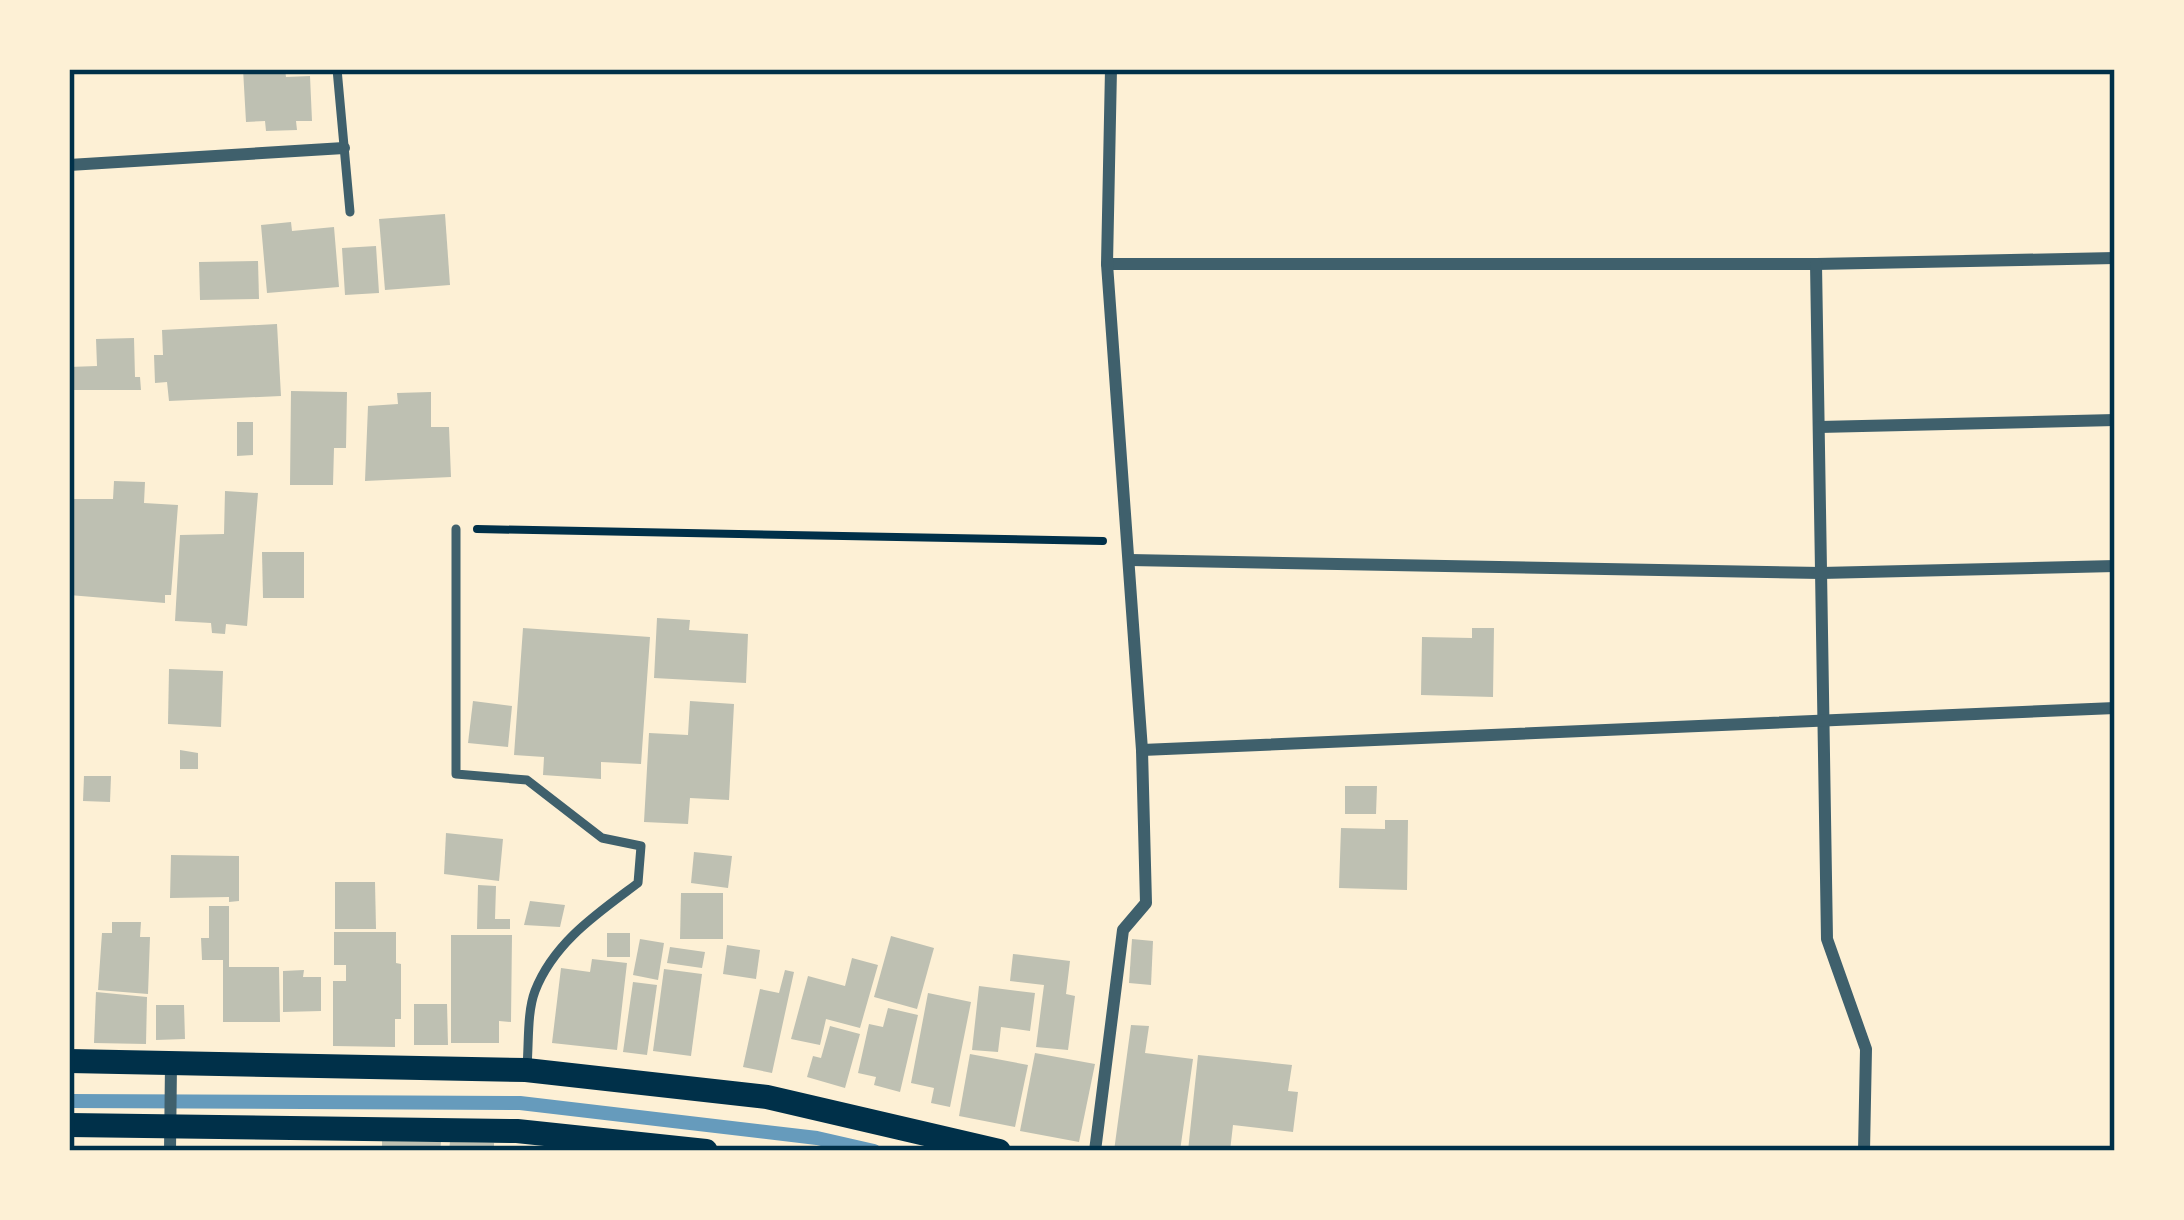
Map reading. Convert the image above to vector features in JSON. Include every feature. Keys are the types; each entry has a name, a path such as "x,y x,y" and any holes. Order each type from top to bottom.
{"main road":[{"path":"69,1061 526,1070 767,1097 999,1151"},
{"path":"69,1125 170,1139 517,1131 706,1151"}],"street":[{"path":"1095,1151 1123,930 1146,903 1142,750 1107,264 1111,69"},
{"path":"69,166 344,148"},
{"path":"1107,264 2115,259"},
{"path":"1816,264 1828,939 1866,1049 1864,1151"},
{"path":"1819,428 2115,420"},
{"path":"1130,560 1821,573 2115,566"},
{"path":"1142,750 2115,708"},
{"path":"170,1139 171,1063"}],"lane":[{"path":"337,69 350,212"},
{"path":"456,529 456,774 527,781 602,838 641,846 638,883 555,952 533,994 526,1070"}],"path":[{"path":"456,529 1129,542"}],"building":[{"path":"243,69 285,69 286,77 310,76 312,121 296,121 297,130 266,131 265,121 246,122"},
{"path":"445,214 450,285 385,290 379,219"},
{"path":"291,222 292,231 334,227 339,287 267,293 261,225"},
{"path":"376,246 379,293 345,295 342,248"},
{"path":"258,261 259,299 200,300 199,262"},
{"path":"277,324 281,396 169,401 167,382 155,383 154,355 163,355 162,330"},
{"path":"134,338 135,377 140,377 141,390 69,390 69,367 97,366 96,339"},
{"path":"291,391 347,392 346,448 334,448 333,485 290,485"},
{"path":"431,392 431,427 449,427 451,477 365,481 368,406 398,404 397,393"},
{"path":"237,422 253,422 253,455 237,456"},
{"path":"114,481 145,482 144,503 178,505 171,595 165,595 165,603 69,595 69,499 113,499"},
{"path":"225,491 258,493 247,626 226,624 225,634 212,633 211,623 175,621 180,535 224,534"},
{"path":"262,552 304,552 304,598 263,598"},
{"path":"657,618 690,620 689,630 748,634 746,683 654,678"},
{"path":"523,628 650,637 641,764 601,762 601,779 543,775 544,757 514,755"},
{"path":"1472,628 1494,628 1493,697 1421,695 1422,637 1472,638"},
{"path":"169,669 223,671 221,727 168,724"},
{"path":"473,701 512,706 508,747 468,743"},
{"path":"690,701 734,704 729,800 690,798 688,824 644,822 649,733 688,735"},
{"path":"180,750 198,753 198,769 180,769"},
{"path":"84,776 111,776 110,802 83,801"},
{"path":"1345,786 1377,786 1376,814 1345,814"},
{"path":"1385,820 1408,820 1407,890 1339,888 1341,828 1385,829"},
{"path":"446,833 503,839 499,881 444,874"},
{"path":"694,852 732,856 728,888 691,883"},
{"path":"171,855 239,856 239,901 170,898"},
{"path":"335,882 375,882 376,929 335,929"},
{"path":"478,885 496,886 495,919 510,919 510,929 477,929"},
{"path":"681,893 723,893 723,939 680,939"},
{"path":"530,901 565,905 560,927 524,925"},
{"path":"209,906 229,906 229,967 279,967 280,1022 223,1022 223,960 202,960 201,938 209,938"},
{"path":"112,922 141,922 140,937 150,937 148,994 98,990 102,933 112,933"},
{"path":"334,932 396,932 401,1019 395,1019 395,1047 333,1046 333,981 346,981 346,965 334,965"},
{"path":"607,933 630,933 630,957 607,957"},
{"path":"451,935 512,935 511,1022 499,1021 499,1043 451,1043"},
{"path":"891,936 934,948 917,1009 874,997"},
{"path":"640,939 664,943 658,980 633,975"},
{"path":"1132,939 1153,941 1151,985 1129,983"},
{"path":"727,945 760,950 756,979 723,974"},
{"path":"670,947 705,952 702,968 667,963"},
{"path":"1013,954 1070,961 1066,994 1075,996 1068,1050 1036,1047 1044,985 1010,981"},
{"path":"852,958 878,965 860,1028 826,1019 820,1045 791,1039 808,976 845,986"},
{"path":"592,959 627,963 617,1050 552,1043 561,968 590,972"},
{"path":"664,969 702,974 691,1056 653,1051"},
{"path":"304,970 303,977 321,977 321,1011 283,1012 283,971"},
{"path":"785,970 794,972 772,1073 743,1067 760,989 779,993"},
{"path":"633,982 657,985 647,1055 623,1052"},
{"path":"979,986 1035,993 1030,1031 1001,1027 998,1052 972,1050"},
{"path":"96,992 147,997 146,1044 94,1043"},
{"path":"928,993 971,1002 950,1107 931,1103 934,1088 911,1083"},
{"path":"414,1004 447,1004 448,1045 414,1045"},
{"path":"156,1005 184,1005 185,1039 156,1040"},
{"path":"888,1008 918,1015 900,1092 874,1085 876,1077 858,1073 869,1024 883,1027"},
{"path":"1131,1025 1149,1026 1145,1053 1193,1059 1180,1151 1114,1151"},
{"path":"830,1026 860,1034 845,1088 807,1077 813,1056 821,1058"},
{"path":"1035,1053 1095,1064 1079,1142 1020,1131"},
{"path":"970,1054 1028,1065 1015,1127 959,1116"},
{"path":"1198,1055 1292,1065 1288,1091 1298,1092 1293,1132 1233,1125 1230,1151 1188,1151"},
{"path":"382,1141 441,1142 440,1151 382,1151"},
{"path":"450,1142 494,1143 494,1151 449,1151"}],"waterway":[{"path":"69,1101 520,1103 817,1138 874,1151"}]}
